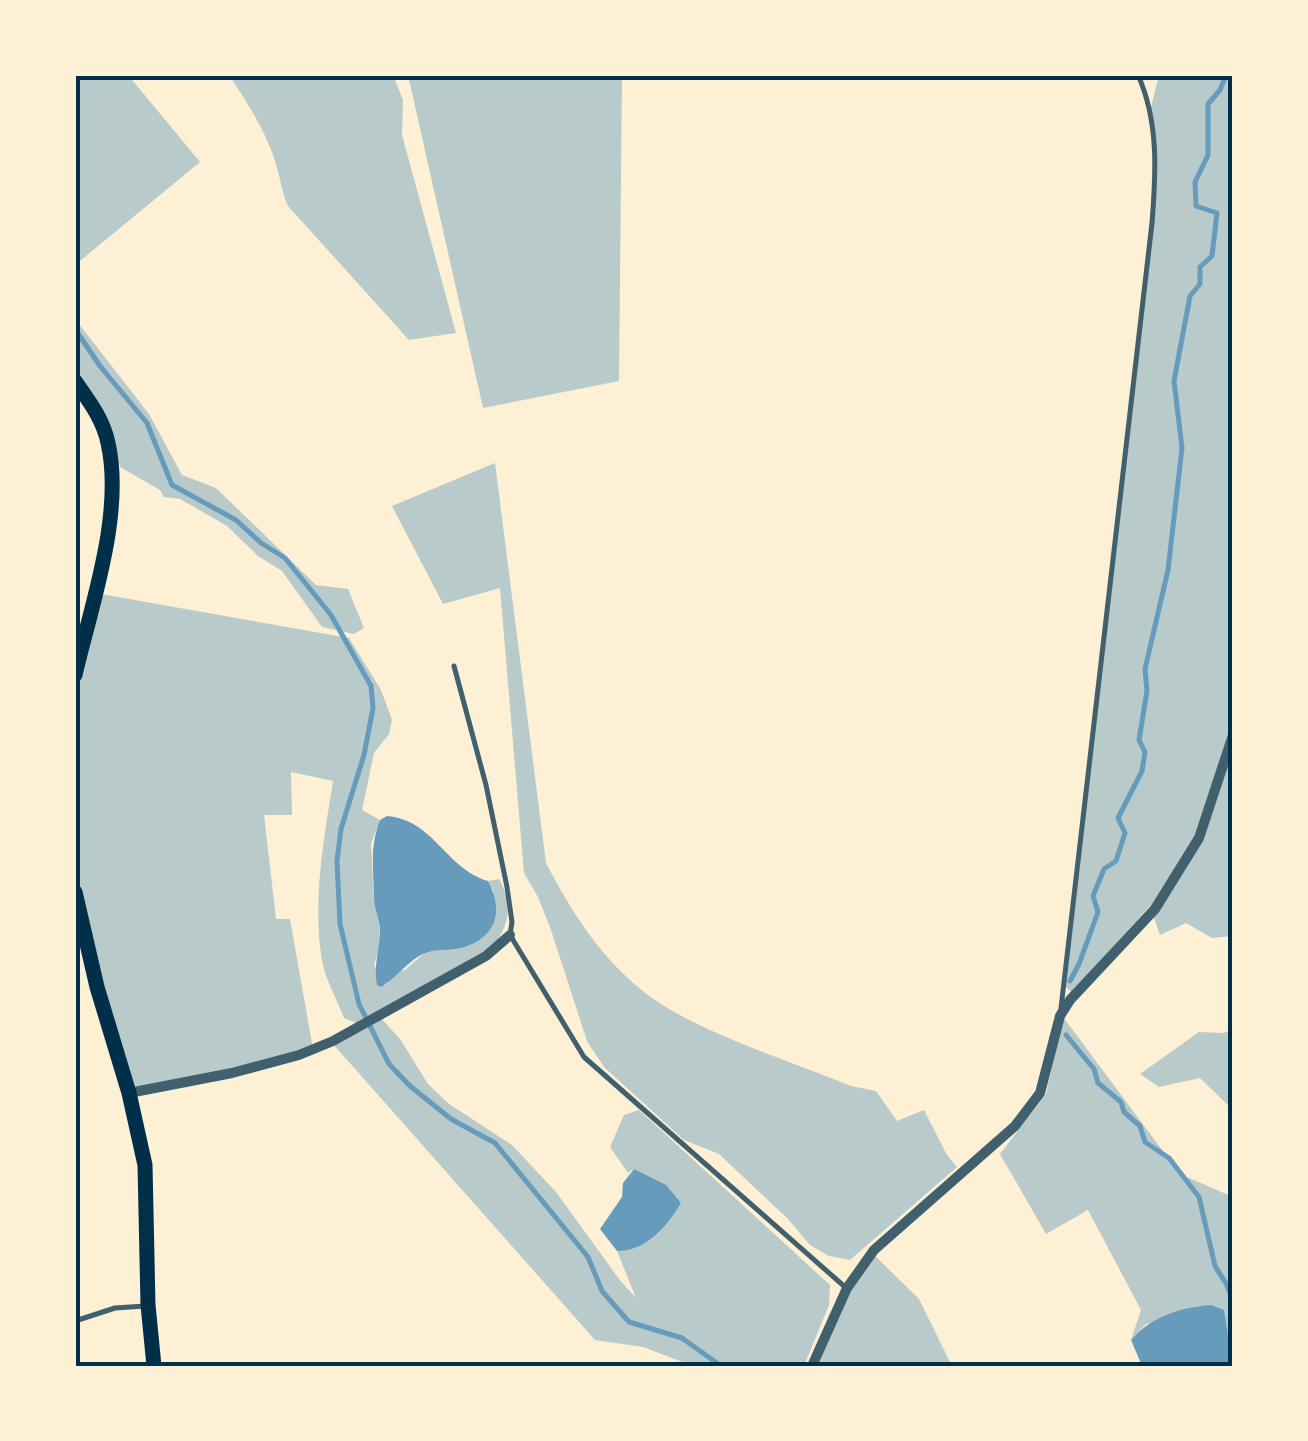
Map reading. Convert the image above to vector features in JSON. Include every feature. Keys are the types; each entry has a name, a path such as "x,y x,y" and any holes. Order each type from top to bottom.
{"main road":[{"path":"75,381 105,432 111,488 104,549 75,675"},
{"path":"75,892 145,1166 148,1306 154,1366"}],"street":[{"path":"812,1366 847,1288 894,1230 1015,1126 1040,1093 1060,1016 1070,1000 1155,909 1199,838 1233,735"},
{"path":"129,1093 300,1055 486,956 510,935"}],"lane":[{"path":"1060,1016 1152,223 1156,166 1150,110 1138,75"},
{"path":"454,666 486,786 507,887 510,935 584,1057 847,1288"},
{"path":"75,1321 115,1308 148,1306"}],"shaded area":[{"path":"75,75 128,75 200,162 75,265"},
{"path":"229,75 393,75 403,100 402,135 456,333 409,340 288,206 268,143"},
{"path":"408,75 622,75 619,381 483,408"},
{"path":"1159,75 1233,75 1233,936 1212,938 1186,923 1160,935 1150,906 1071,992 1065,986 1156,165 1150,111"},
{"path":"75,319 149,414 182,475 216,488 316,585 348,589 364,628 354,634 322,627 282,571 258,556 227,526 180,499 164,497 160,490 120,467 111,431 75,372"},
{"path":"495,463 546,863 566,900 602,951 648,995 693,1022 746,1045 851,1086 876,1091 897,1121 924,1110 957,1167 850,1260 829,1256 810,1245 719,1154 684,1140 604,1067 587,1041 551,930 524,873 500,588 443,604 392,506"},
{"path":"101,594 349,638 381,690 392,720 389,734 374,753 362,810 380,820 371,844 380,945 374,965 385,986 395,973 405,970 494,892 488,881 499,879 507,900 507,920 485,955 356,1023 344,1018 326,974 319,938 320,870 333,781 291,772 292,815 264,815 276,919 290,919 313,1049 266,1064 141,1088 132,1085 81,902 75,865 75,700"},
{"path":"380,1017 400,1039 428,1084 449,1104 512,1145 556,1192 636,1298 617,1251 646,1243 681,1203 634,1169 628,1173 610,1147 624,1115 639,1110 830,1285 829,1305 804,1366 693,1366 643,1347 595,1340 333,1044"},
{"path":"1063,1017 1180,1174 1233,1197 1233,1351 1224,1310 1146,1324 1131,1340 1141,1310 1088,1210 1046,1234 1000,1154 1046,1094"},
{"path":"1233,1029 1233,1110 1200,1078 1159,1087 1140,1074 1199,1032 1224,1033"},
{"path":"874,1255 919,1299 952,1366 816,1366 849,1293"}],"water":[{"path":"387,816 417,826 461,866 488,881 496,913 483,938 461,948 423,954 381,987 376,978 380,930 374,902 373,859 380,820"},
{"path":"634,1169 666,1185 681,1203 646,1243 617,1251 600,1229 622,1197 623,1183"},
{"path":"1211,1305 1224,1310 1233,1366 1142,1366 1131,1340 1139,1332 1167,1315"}],"waterway":[{"path":"1070,981 1098,912 1093,896 1104,869 1116,861 1125,833 1118,818 1142,771 1145,752 1139,740 1147,691 1145,669 1168,570 1182,448 1174,381 1190,296 1200,284 1200,267 1212,256 1217,213 1196,206 1195,182 1208,155 1208,104 1226,75"},
{"path":"75,329 147,423 172,485 236,520 285,558 331,615 371,686 373,708 364,755 341,829 337,861 340,924 359,1004 389,1064 451,1119 495,1143 588,1257 602,1291 629,1322 682,1338 721,1366"},
{"path":"1066,1035 1094,1069 1098,1083 1121,1102 1124,1112 1140,1126 1145,1142 1169,1158 1199,1197 1215,1266 1227,1285"},
{"path":"1233,1282 1227,1285 1233,1301"}]}
